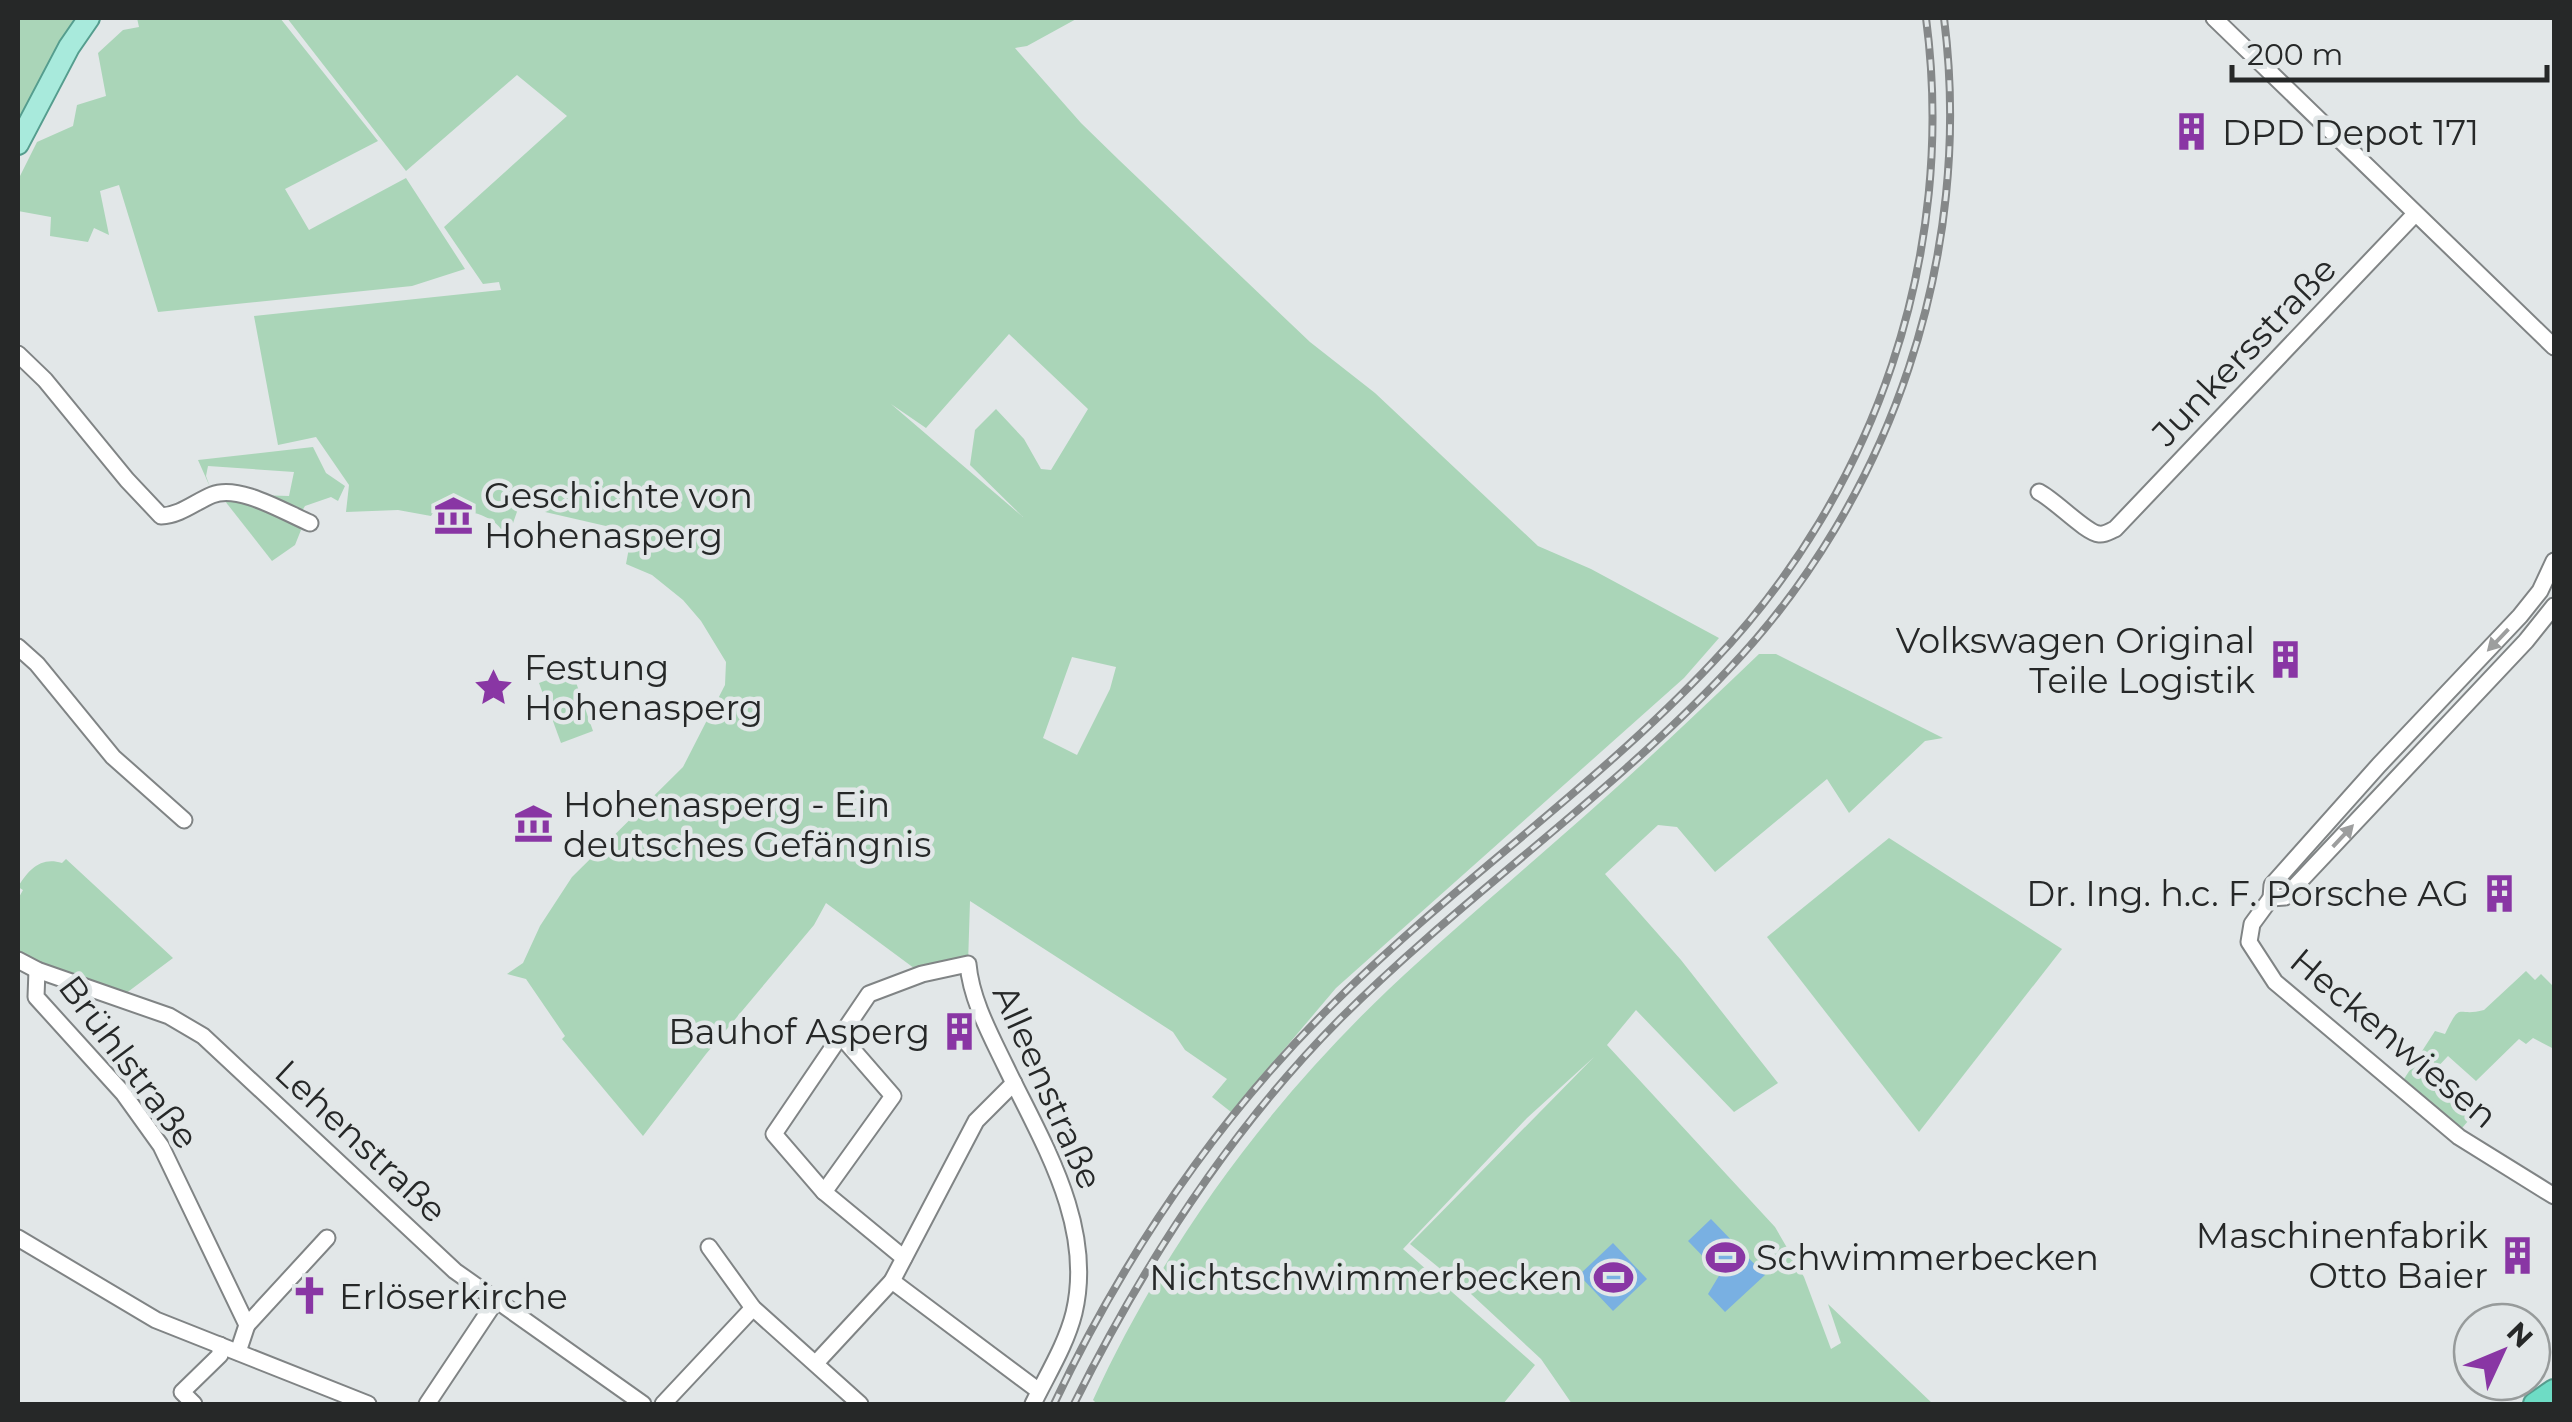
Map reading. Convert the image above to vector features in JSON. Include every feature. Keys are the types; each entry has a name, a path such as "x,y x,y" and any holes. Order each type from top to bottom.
{"highway":[{"path":"2534,1404 2554,1391"}],"main road":[{"path":"18,144 69,47 89,18"}],"street":[{"path":"2214,18 2554,347"},
{"name":"Junkersstraße","path":"2038,492 2091,532 2105,534 2115,529 2415,214"},
{"path":"18,354 45,380 134,489 161,516 188,508 216,493 235,491 310,523"},
{"path":"2554,561 2527,608 2272,885 2271,898 2285,897 2526,642 2554,606"},
{"path":"18,647 37,664 113,757 184,820"},
{"path":"2401,742 2417,758"},
{"name":"Heckenwiesen","path":"2271,898 2252,924 2249,942 2275,982 2459,1137 2554,1196"},
{"name":"Alleenstraße","path":"840,1035 874,990 968,964 969,982 1065,1191 1074,1226 1080,1278 1073,1317 1036,1398"},
{"name":"Lehenstraße","path":"25,969 168,1016 203,1036 455,1271 643,1404"},
{"name":"Brühlstraße","path":"25,969 36,997 123,1094 168,1156 247,1325"},
{"path":"824,1192 892,1096 840,1035 774,1134 824,1192 904,1258"},
{"path":"816,1363 892,1280 976,1121 1014,1083"},
{"path":"18,1238 156,1320 368,1404"},
{"path":"238,1352 247,1325 327,1238"},
{"path":"709,1247 754,1308 860,1404"},
{"path":"892,1280 1036,1398"},
{"path":"428,1404 496,1302"},
{"path":"663,1404 754,1308"},
{"path":"194,1404 182,1392 220,1355 220,1345"}],"green space":[{"path":"18,18 89,18 18,144"},
{"path":"137,18 280,18 378,141 285,189 309,230 406,178 465,269 412,286 158,312 119,185 100,191 109,235 94,228 88,242 50,236 51,217 18,211 18,180 37,142 73,126 77,105 106,96 98,53 123,30 139,27"},
{"path":"287,18 1078,18 1027,46 1015,48 1119,160 1310,342 1375,393 1538,546 1591,569 1719,638 1684,678 1336,988 1231,1112 1212,1097 1227,1079 1185,1050 1173,1032 970,901 968,964 922,974 826,903 814,925 643,1136 562,1039 565,1036 526,979 507,974 523,963 540,926 572,877 683,767 725,685 726,662 683,600 652,575 626,564 632,532 519,506 512,526 501,529 481,515 437,506 431,516 398,510 346,512 349,485 316,437 278,445 254,316 501,290 499,282 483,284 444,227 567,116 517,75 406,171","holes":["1009,334 1088,409 1051,470 1041,469 1024,439 996,409 975,430 970,465 1023,517 891,404 926,428","1072,657 1116,667 1110,689 1077,755 1043,738"]},
{"path":"313,447 326,473 345,486 338,501 331,497 305,506 302,511 257,495 289,496 294,472 208,466 210,487 198,460"},
{"path":"221,496 232,496 295,522 301,530 295,545 272,561"},
{"path":"1759,654 1776,654 1943,738 1925,741 1849,813 1827,779 1715,872 1677,827 1658,825 1605,874 1681,960 1778,1083 1734,1112 1636,1010 1607,1045 1775,1227 1804,1277 1831,1349 1841,1343 1828,1304 1933,1404 1572,1404 1541,1359 1410,1244 1594,1057 1527,1118 1403,1249 1535,1365 1503,1404 1097,1404 1093,1400 1151,1288 1221,1181 1300,1081 1410,970 1614,790"},
{"path":"572,671 593,731 561,743 539,683"},
{"path":"1889,838 2062,949 1919,1132 1767,937"},
{"path":"66,859 173,958 125,994 76,978 18,951 18,899 23,890 18,887 36,866"},
{"path":"2526,971 2535,980 2541,974 2554,987 2554,1049 2533,1038 2526,1044 2519,1039 2476,1081 2448,1056 2433,1072 2475,1113 2462,1128 2404,1079 2435,1031 2445,1034 2457,1013 2484,1010"}],"water":[{"name":"Schwimmerbecken","path":"1711,1219 1765,1275 1725,1312 1708,1294 1720,1274 1688,1241"},
{"name":"Nichtschwimmerbecken","path":"1613,1243 1647,1279 1613,1311 1579,1275"}],"railway":[{"path":"1054,1404 1140,1246 1208,1148 1284,1055 1420,923 1667,708 1713,662 1770,595 1819,522 1860,445 1892,364 1915,280 1929,194 1932,106 1926,18"},
{"path":"1074,1404 1129,1300 1192,1201 1261,1107 1300,1062 1387,974 1682,716 1786,602 1835,529 1876,450 1909,368 1932,283 1946,195 1950,107 1944,18"}],"place":[{"name":"DPD Depot 171","path":"2192,132"},
{"name":"Geschichte von Hohenasperg","path":"454,515"},
{"name":"Volkswagen Original Teile Logistik","path":"2285,660"},
{"name":"Festung Hohenasperg","path":"494,687"},
{"name":"Hohenasperg - Ein deutsches Gefängnis","path":"533,824"},
{"name":"Dr. Ing. h.c. F. Porsche AG","path":"2499,893"},
{"name":"Bauhof Asperg","path":"960,1031"},
{"name":"Maschinenfabrik Otto Baier","path":"2518,1255"},
{"name":"Schwimmerbecken","path":"1726,1257"},
{"name":"Nichtschwimmerbecken","path":"1613,1277"},
{"name":"Erlöserkirche","path":"309,1296"}]}
